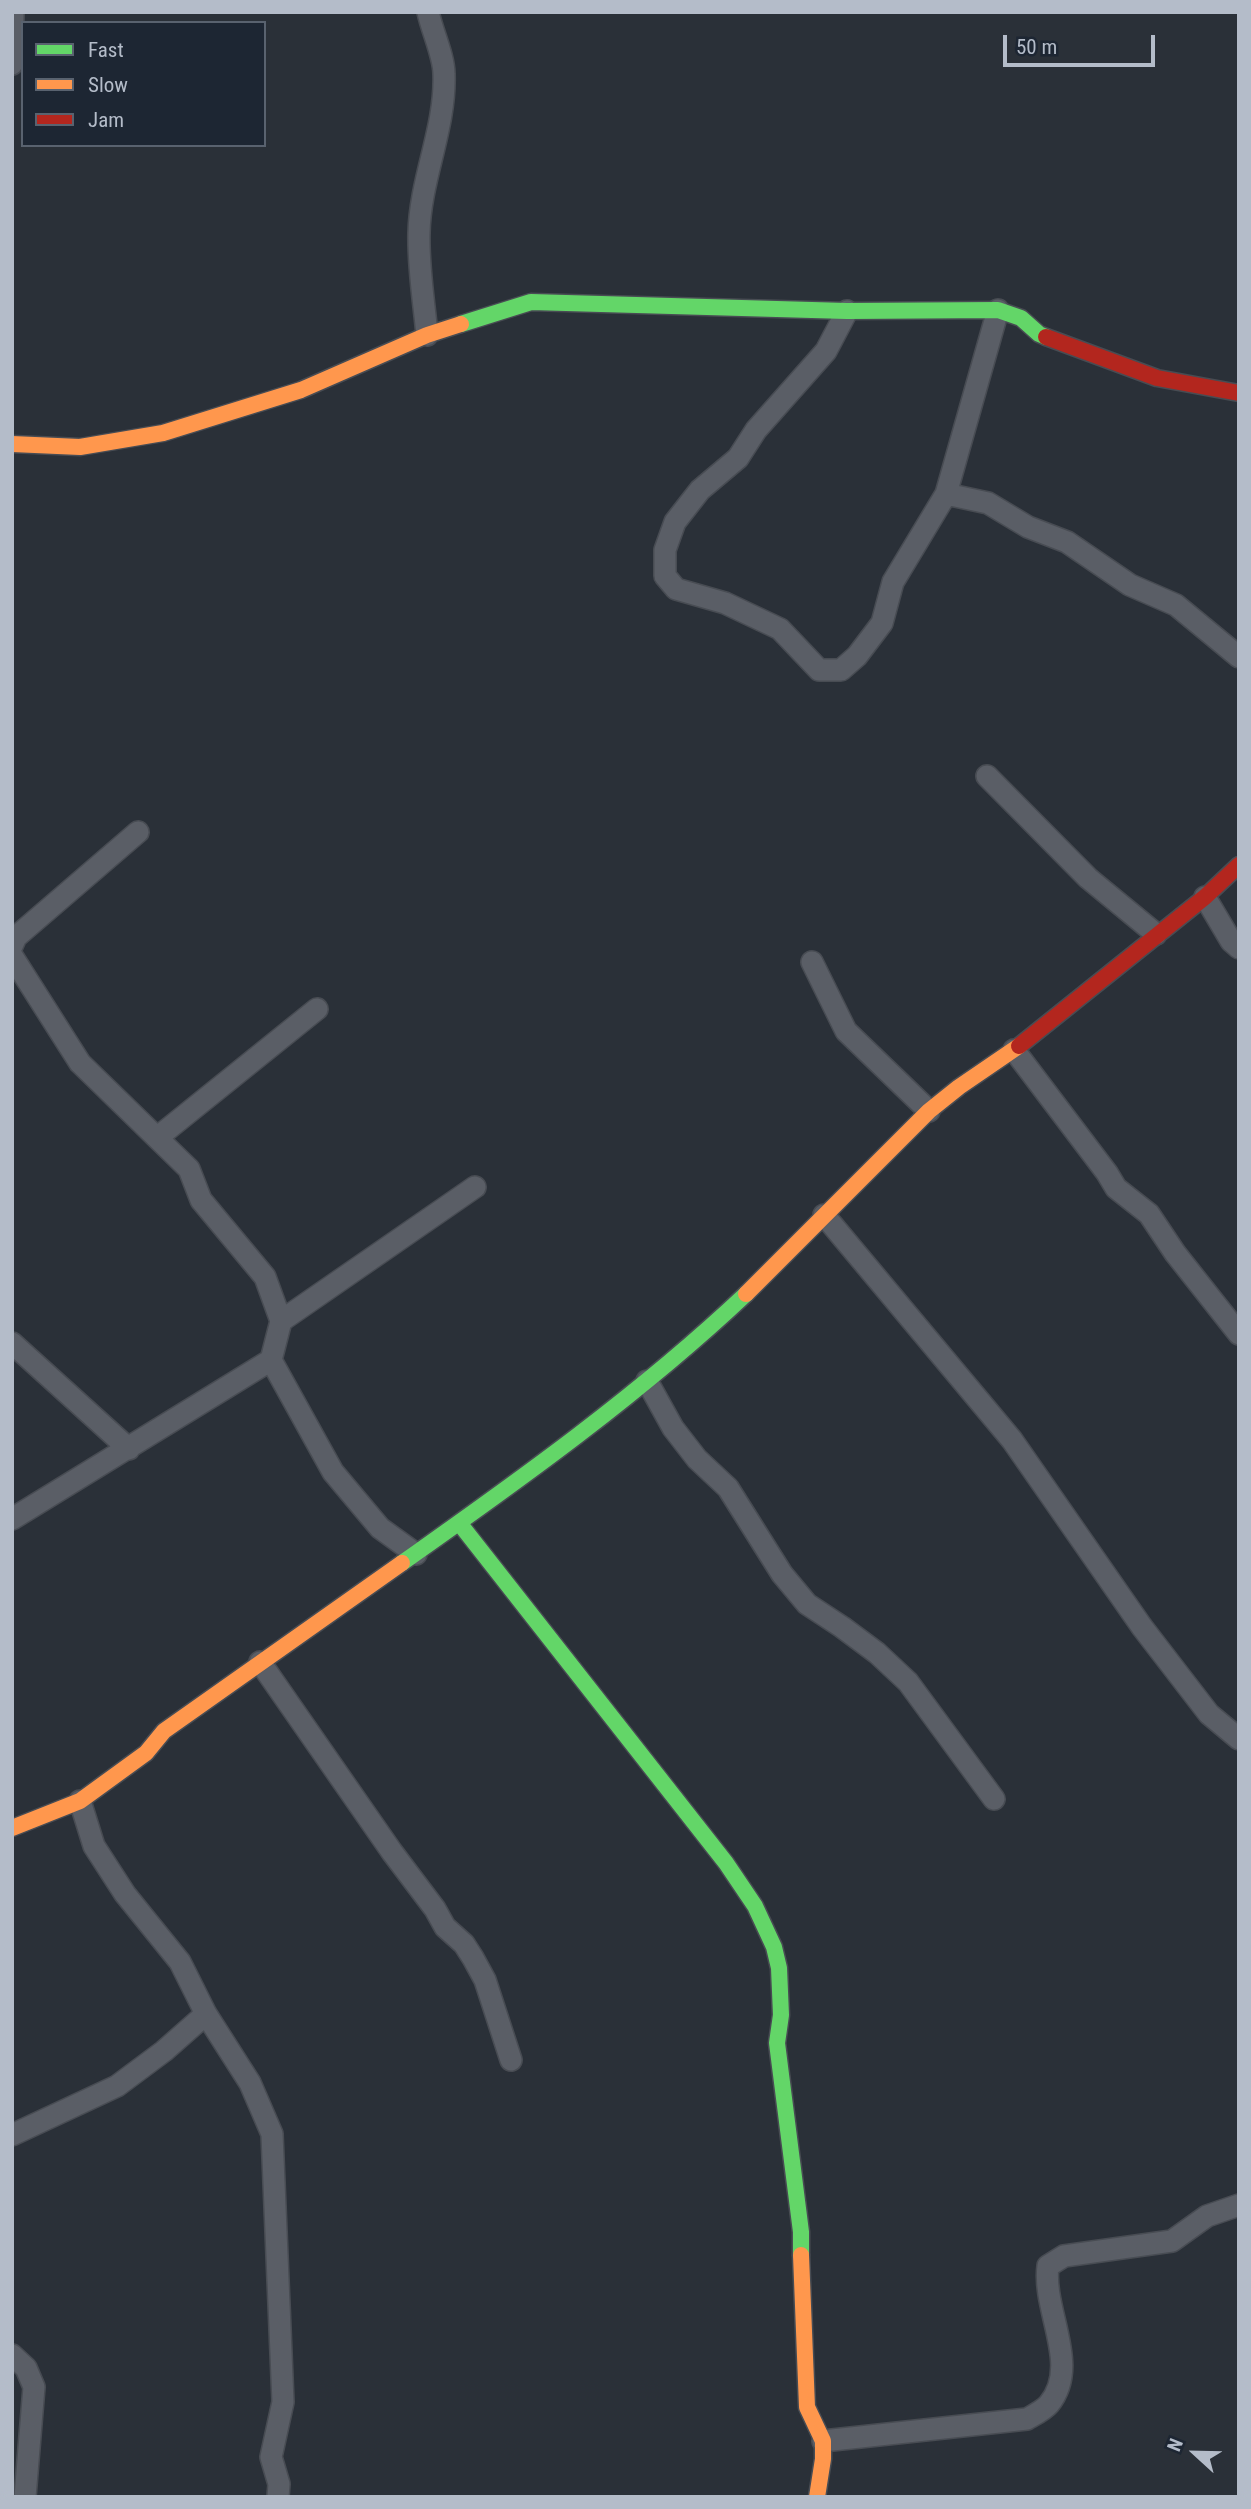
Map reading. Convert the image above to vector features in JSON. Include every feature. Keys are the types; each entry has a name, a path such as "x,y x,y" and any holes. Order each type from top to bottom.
{"street":[{"path":"12,64 13,12"},
{"path":"427,335 419,234 424,186 444,94 444,71 428,12"},
{"path":"12,444 80,447 163,433 301,390 427,335 531,302 847,311 998,310 1021,318 1039,334 1157,378 1239,393"},
{"path":"847,311 826,351 756,430 738,458 700,490 675,522 665,550 665,576 676,589 725,603 780,629 819,670 841,670 857,656 881,623 893,582 946,494 998,310"},
{"path":"946,494 988,503 1028,527 1067,542 1130,585 1176,605 1239,657"},
{"path":"987,776 1088,877 1156,934"},
{"path":"12,946 16,937 138,832"},
{"path":"12,1828 80,1801 146,1754 164,1731 460,1524 647,1381 737,1302 929,1111 1014,1050 1156,934 1205,898 1239,865"},
{"path":"1205,898 1231,941 1239,948"},
{"path":"12,956 80,1063 189,1169 201,1200 265,1277 281,1321 271,1360 333,1472 380,1528 416,1554"},
{"path":"812,962 846,1031 929,1111"},
{"path":"158,1137 317,1009"},
{"path":"1014,1050 1116,1188 1149,1214 1175,1253 1239,1334"},
{"path":"281,1321 475,1188"},
{"path":"824,1214 1012,1440 1142,1627 1209,1714 1239,1739"},
{"path":"12,1343 129,1449"},
{"path":"12,1519 271,1360"},
{"path":"647,1381 673,1428 697,1459 728,1488 782,1574 807,1604 877,1653 908,1682 994,1799"},
{"path":"460,1524 726,1863 751,1898 769,1930 782,1978 782,2013 777,2043 801,2232 807,2407 823,2441 817,2497"},
{"path":"260,1662 392,1852 435,1909 445,1927 464,1944 473,1958 485,1980 511,2060"},
{"path":"80,1801 94,1846 125,1894 180,1962 206,2014 250,2083 272,2134 283,2402 271,2457 279,2484 278,2497"},
{"path":"12,2134 117,2086 164,2051 206,2014"},
{"path":"823,2441 1027,2419 1048,2405 1062,2380 1062,2353 1046,2284 1048,2266 1064,2256 1172,2241 1207,2216 1239,2205"},
{"path":"12,2355 26,2368 34,2387 25,2497"}],"traffic: fast":[{"path":"461,324 531,302 847,311 998,310 1021,318 1046,337"},
{"path":"402,1563 622,1401 746,1294"},
{"path":"460,1524 726,1863 755,1906 774,1947 779,1968 781,2015 777,2043 801,2232 801,2255"}],"traffic: slow":[{"path":"12,444 80,447 163,433 301,390 427,335 461,324"},
{"path":"746,1294 929,1111 1019,1046"},
{"path":"12,1828 80,1801 146,1753 164,1731 402,1563"},
{"path":"801,2255 807,2407 823,2441 817,2497"}],"traffic: jam":[{"path":"1046,337 1157,378 1239,393"},
{"path":"1019,1046 1205,897 1239,865"}]}
